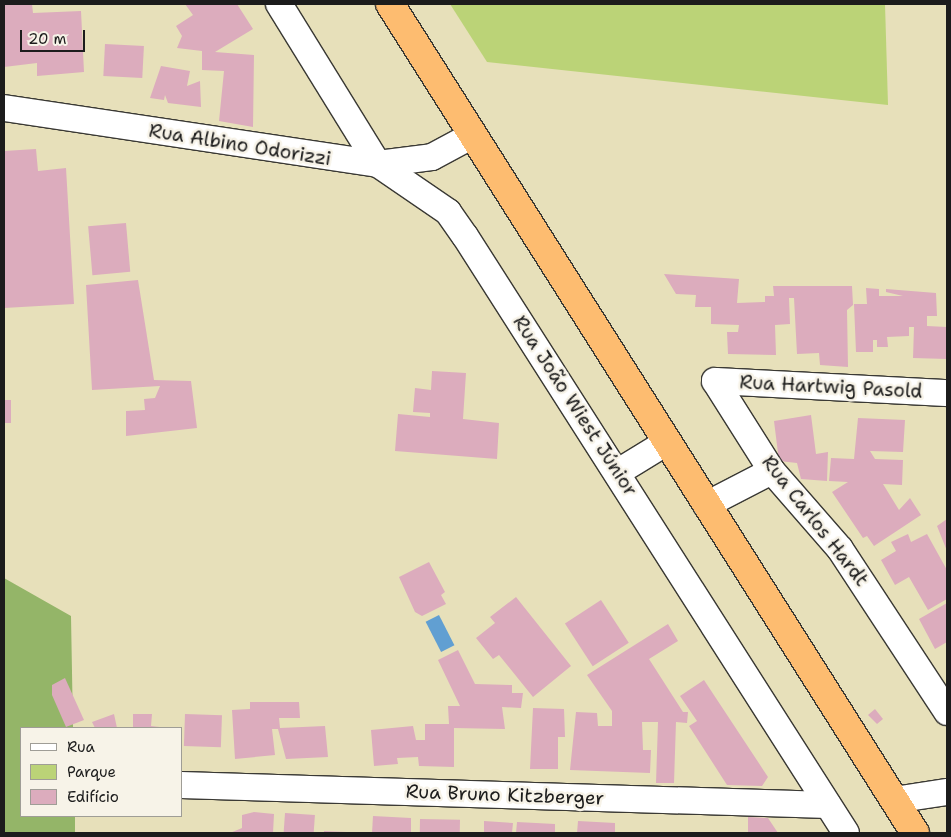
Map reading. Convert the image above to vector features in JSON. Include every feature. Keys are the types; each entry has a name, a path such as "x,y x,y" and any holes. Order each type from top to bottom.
{"highway":[{"path":"390,4 915,833"}],"street":[{"name":"Rua João Wiest Júnior","path":"278,4 378,164 448,212 618,472 846,833"},
{"name":"Rua Albino Odorizzi","path":"4,108 378,164 432,157 473,135"},
{"name":"Rua Hartwig Pasold","path":"715,381 947,393"},
{"name":"Rua Carlos Hardt","path":"715,381 772,471 840,549 947,712"},
{"path":"618,472 667,442"},
{"path":"706,504 772,471"},
{"name":"Rua Bruno Kitzberger","path":"182,785 828,805"},
{"path":"894,800 947,792"}],"green space":[{"path":"450,4 885,4 888,105 487,62"},
{"path":"4,578 71,616 73,727 20,727 20,817 75,817 75,833 4,833"}],"water":[{"path":"439,615 454,645 441,652 426,622"}],"building":[{"path":"4,4 32,4 33,13 81,11 84,72 37,76 37,63 4,67"},
{"path":"185,4 237,4 253,29 215,52 254,55 253,127 219,121 224,71 202,70 202,51 177,48 182,36 176,26 193,15"},
{"path":"105,44 144,46 142,78 103,76"},
{"path":"161,66 190,71 187,86 200,81 201,107 168,103 165,95 164,100 150,98"},
{"path":"36,149 38,171 66,168 74,304 4,308 4,151"},
{"path":"126,223 130,272 92,275 88,226"},
{"path":"664,274 739,279 737,303 765,302 765,296 774,296 773,286 852,286 853,305 847,310 848,367 820,365 819,353 797,354 794,298 789,298 790,324 775,325 776,355 728,354 727,332 738,332 739,325 711,324 711,307 695,307 696,295 676,294"},
{"path":"138,280 154,380 191,381 197,428 126,436 126,411 145,410 144,399 155,398 160,386 92,390 86,285"},
{"path":"866,288 879,289 879,296 903,296 886,292 886,289 936,293 937,316 927,316 927,326 947,327 947,359 913,358 914,327 909,327 909,336 887,337 888,347 877,347 877,340 873,340 873,352 856,352 854,304 867,304"},
{"path":"432,371 466,373 463,419 499,423 497,459 395,451 398,414 430,417 430,413 413,412 415,388 431,390"},
{"path":"4,400 11,400 11,423 4,423"},
{"path":"811,415 816,454 828,452 827,481 801,479 797,463 779,461 774,421"},
{"path":"858,418 905,420 903,452 870,451 875,459 903,460 902,485 883,484 899,510 910,498 921,515 874,546 867,536 863,538 832,492 848,482 829,481 831,458 854,459"},
{"path":"947,519 947,551 937,526"},
{"path":"908,534 911,542 927,534 947,570 947,599 928,610 909,577 895,585 881,560 896,551 891,542"},
{"path":"429,562 445,592 441,595 446,604 422,616 415,612 399,577"},
{"path":"516,597 571,666 533,697 499,655 493,659 476,638 495,623 490,617"},
{"path":"601,600 629,643 593,666 565,623"},
{"path":"947,603 947,642 935,649 919,619"},
{"path":"668,624 678,641 649,659 683,712 688,712 687,723 676,722 674,783 656,783 658,722 642,722 643,750 651,750 650,773 570,770 576,712 597,713 598,726 612,726 612,711 587,675"},
{"path":"458,650 475,684 512,685 512,693 523,693 521,708 502,707 505,729 454,728 454,767 419,766 418,757 397,758 398,764 374,766 371,730 413,726 416,740 425,740 425,724 449,724 448,706 460,706 438,660"},
{"path":"65,678 84,720 66,727 52,695 52,685"},
{"path":"704,680 768,777 762,786 727,785 689,726 697,721 680,696"},
{"path":"250,702 299,702 300,718 279,718 280,728 325,726 328,757 286,759 278,729 272,729 275,755 235,759 232,710 250,709"},
{"path":"533,708 564,709 565,737 558,737 558,769 530,769"},
{"path":"875,709 883,719 877,724 868,715"},
{"path":"114,714 117,727 94,727 92,722"},
{"path":"133,714 152,714 151,726 160,727 133,727"},
{"path":"185,714 222,715 221,747 184,746"},
{"path":"254,812 274,814 273,833 230,833 242,828 242,815"},
{"path":"285,813 315,815 314,833 284,833"},
{"path":"373,816 411,818 411,833 372,833"},
{"path":"748,817 768,818 778,833 748,833"},
{"path":"420,819 460,820 460,833 420,833"},
{"path":"484,821 513,823 512,833 474,833 484,832"},
{"path":"578,821 615,823 615,833 577,833"},
{"path":"517,822 555,824 555,833 516,833"},
{"path":"324,831 347,832 347,833 324,833"}]}
